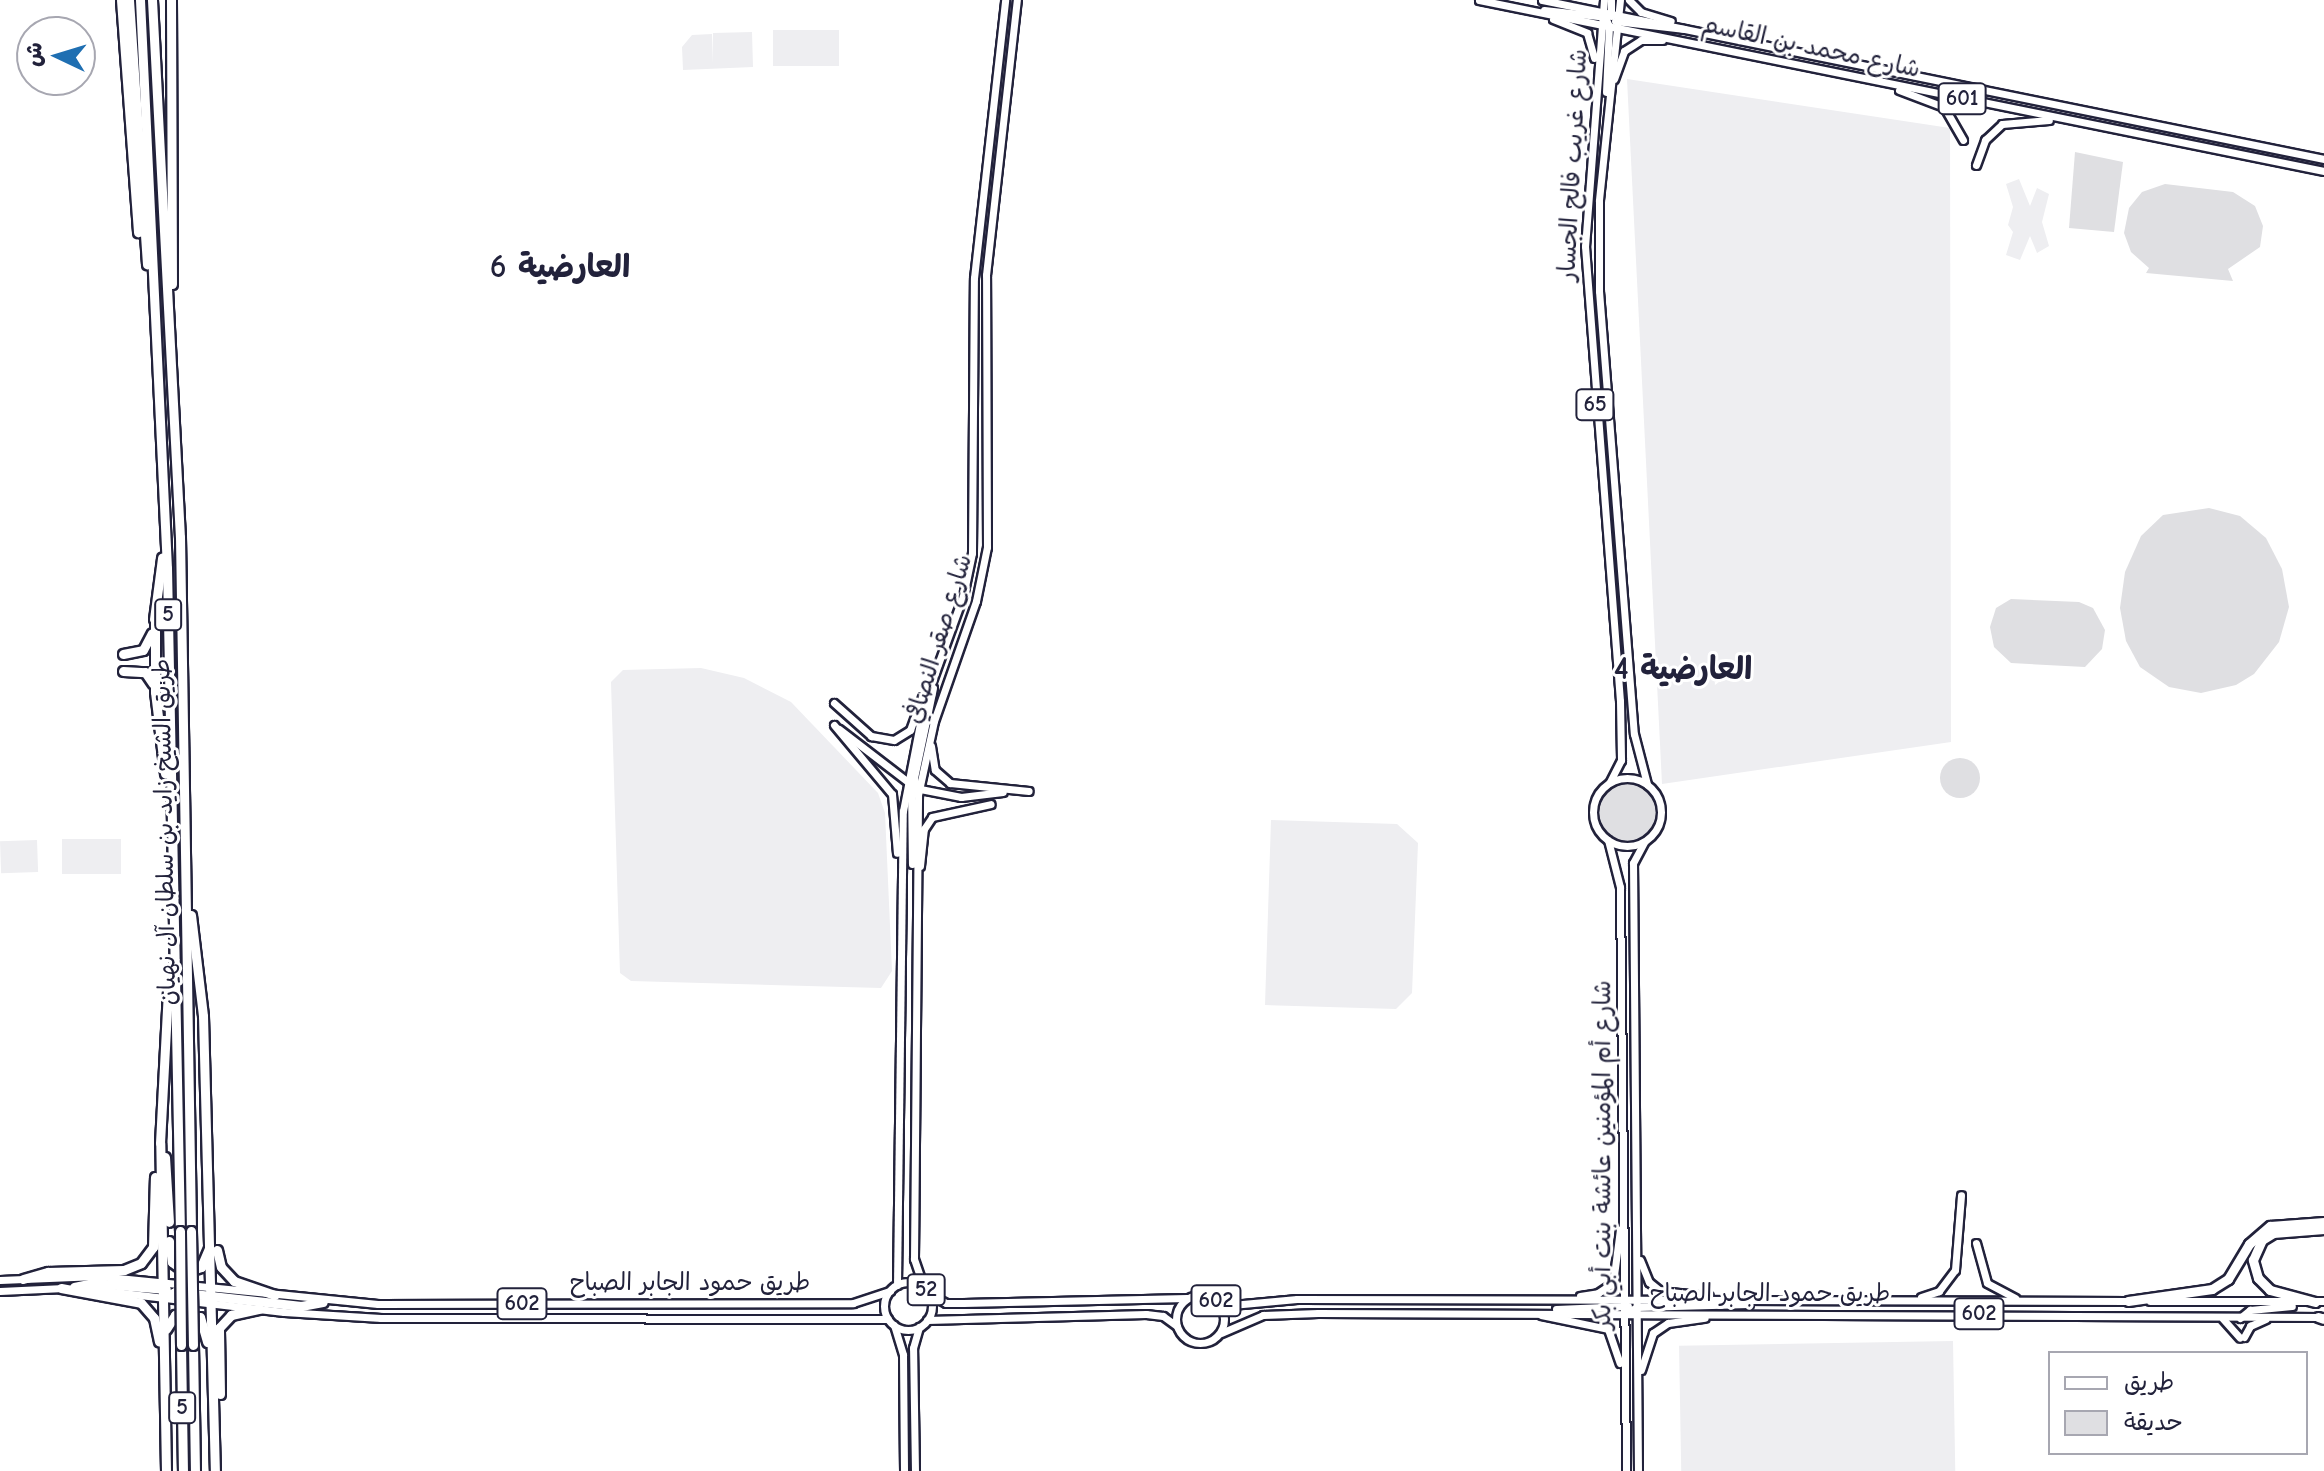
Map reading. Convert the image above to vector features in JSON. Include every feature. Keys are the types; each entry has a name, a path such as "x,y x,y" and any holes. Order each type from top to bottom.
{"highway":[{"path":"121,0 132,185 153,284"},
{"path":"129,0 146,262"},
{"name":"طريق الشيخ زايد بن سلطان آل نهيان","path":"140,0 165,531 183,1471"},
{"name":"طريق الشيخ زايد بن سلطان آل نهيان","path":"152,0 170,327 185,883 195,1471"},
{"path":"170,0 175,194 170,327"},
{"path":"123,654 147,646 155,613 165,531"},
{"path":"155,613 155,692 170,828"},
{"path":"123,671 148,674 155,692"},
{"path":"185,883 203,1016 212,1228 215,1471"},
{"path":"23,1279 48,1272 124,1270 141,1263 153,1247 172,927"},
{"path":"160,1143 166,1163 169,1252 177,1269 201,1267 212,1228"},
{"path":"160,1143 159,1288 166,1471"},
{"path":"2128,1301 2212,1289 2228,1279 2249,1244 2270,1226 2324,1222"},
{"path":"212,1228 225,1274 275,1295"},
{"path":"2320,1302 2270,1290 2258,1278 2253,1260 2262,1240 2273,1233 2324,1229"},
{"path":"74,1287 93,1283 159,1288 291,1306 323,1302"},
{"path":"61,1288 129,1299 148,1309 158,1330 164,1401"},
{"path":"215,1441 219,1328 231,1315 259,1309"},
{"path":"163,1335 175,1315 200,1317 205,1325 215,1441"}],"main road":[{"name":"شارع صقر النصافي","path":"897,1285 900,887 911,783 934,676 963,596 972,553 975,263 1005,0"},
{"name":"شارع صقر النصافي","path":"911,783 981,584 987,547 985,290 1018,0"},
{"name":"شارع محمد بن القاسم","path":"1479,0 1538,12 1700,30 2324,159"},
{"name":"شارع محمد بن القاسم","path":"1542,0 1681,40 2324,171"},
{"path":"1604,0 1610,19"},
{"path":"1608,101 1611,0"},
{"path":"1610,19 1620,0"},
{"path":"1629,0 1641,12 1700,30"},
{"path":"1525,9 1587,33 1594,49 1595,98"},
{"name":"شارع غريب فالح الجسار","path":"1610,19 1595,98 1586,191 1586,296 1617,643 1621,760 1610,782"},
{"path":"1608,101 1624,51 1641,40 1681,40"},
{"path":"1890,85 1944,107 1963,140"},
{"name":"شارع غريب فالح الجسار","path":"1608,101 1599,201 1601,320 1625,573 1636,753 1647,784"},
{"path":"1976,165 1985,140 2002,124 2057,118"},
{"path":"834,703 871,736 900,738 913,724 942,651"},
{"path":"949,674 931,745 938,775 958,784 1029,791"},
{"path":"900,887 892,794 834,725 911,783 961,797 1003,792"},
{"path":"1610,782 1629,778 1647,784"},
{"name":"65","path":"1608,840 1597,827 1594,806 1610,782"},
{"path":"911,783 909,840 915,878 914,1259 926,1291"},
{"name":"65","path":"1644,842 1661,812 1647,784"},
{"path":"914,920 928,821 941,812 991,804"},
{"path":"1608,840 1626,846 1644,842"},
{"name":"شارع أم المؤمنين عائشة بنت أبي بكر","path":"1608,840 1620,887 1626,1471"},
{"name":"شارع أم المؤمنين عائشة بنت أبي بكر","path":"1638,1471 1633,863 1644,842"},
{"path":"1547,1300 1598,1293 1613,1283 1624,1195"},
{"path":"1864,1301 1928,1296 1950,1280 1957,1264 1961,1195"},
{"path":"1976,1243 1985,1279 1994,1291 2041,1302"},
{"path":"1637,1250 1649,1282 1660,1291 1727,1301"},
{"path":"0,1279 98,1276 159,1288"},
{"name":"52","path":"904,1471 902,1346 884,1305 890,1291 897,1285 911,1282 926,1291 932,1307 927,1320 919,1327 913,1348 915,1471"},
{"path":"3,1291 74,1287"},
{"name":"طريق حمود الجابر الصباح","path":"212,1295 275,1295 323,1302 853,1303 890,1291"},
{"name":"602","path":"926,1291 946,1303 1187,1298 1206,1295 1221,1306 1221,1333"},
{"name":"طريق حمود الجابر الصباح","path":"212,1295 259,1309 381,1318 623,1317 891,1322"},
{"name":"602","path":"1177,1326 1178,1310 1187,1298"},
{"name":"طريق حمود الجابر الصباح","path":"1221,1306 1297,1299 1547,1300 1625,1307 1727,1301 2320,1302"},
{"path":"623,1317 619,1310 625,1302"},
{"path":"1539,1313 1625,1307 1726,1308 1755,1302"},
{"path":"2240,1318 2250,1310 2301,1303"},
{"name":"طريق حمود الجابر الصباح","path":"1637,1307 1741,1314 2322,1318"},
{"path":"1539,1313 1608,1329 1619,1351 1624,1386"},
{"name":"602","path":"927,1320 1146,1314 1163,1316 1177,1326 1184,1338 1198,1343 1263,1315 1539,1313"},
{"path":"1638,1388 1647,1341 1661,1326 1741,1314"},
{"path":"2217,1317 2242,1338 2250,1326 2271,1317"},
{"name":"52","path":"891,1322 919,1327"},
{"path":"903,1399 914,1400"}],"shaded area":[{"path":"773,30 839,30 839,66 773,66"},
{"path":"752,32 753,67 683,70 682,47 692,35 712,34 713,64 713,33"},
{"path":"1627,79 1950,128 1951,742 1662,784"},
{"path":"2019,179 2030,206 2037,188 2049,194 2042,222 2049,246 2037,253 2030,236 2020,260 2006,255 2013,232 2008,225 2013,207 2006,184"},
{"path":"701,668 744,678 791,702 878,793 885,813 892,971 881,988 631,981 620,973 611,682 623,670"},
{"path":"1271,820 1397,824 1418,843 1412,993 1396,1009 1265,1005"},
{"path":"62,839 121,839 121,874 62,874"},
{"path":"37,840 38,872 1,873 0,841"},
{"path":"1953,1341 1955,1471 1681,1471 1679,1346"}],"green space":[{"path":"2075,152 2123,162 2114,232 2069,228"},
{"path":"2165,184 2233,192 2255,206 2263,226 2260,247 2228,269 2233,281 2146,273 2149,268 2131,252 2124,233 2129,208 2142,192"},
{"path":"2209,508 2240,516 2266,538 2282,569 2289,607 2279,642 2254,674 2236,685 2201,693 2169,687 2140,667 2126,641 2120,608 2125,572 2141,536 2163,515"},
{"path":"2011,599 2079,602 2093,608 2105,630 2102,649 2085,667 2011,663 1994,647 1990,627 1996,608"},
{"path":"1960,758 1974,764 1980,778 1974,792 1960,798 1946,792 1940,778 1946,764"},
{"path":"1627,783 1648,791 1656,812 1648,833 1627,841 1606,833 1598,812 1606,791"}],"district":[{"name":"العارضية 6","path":"560,267"},
{"name":"العارضية 4","path":"1683,669"}]}
